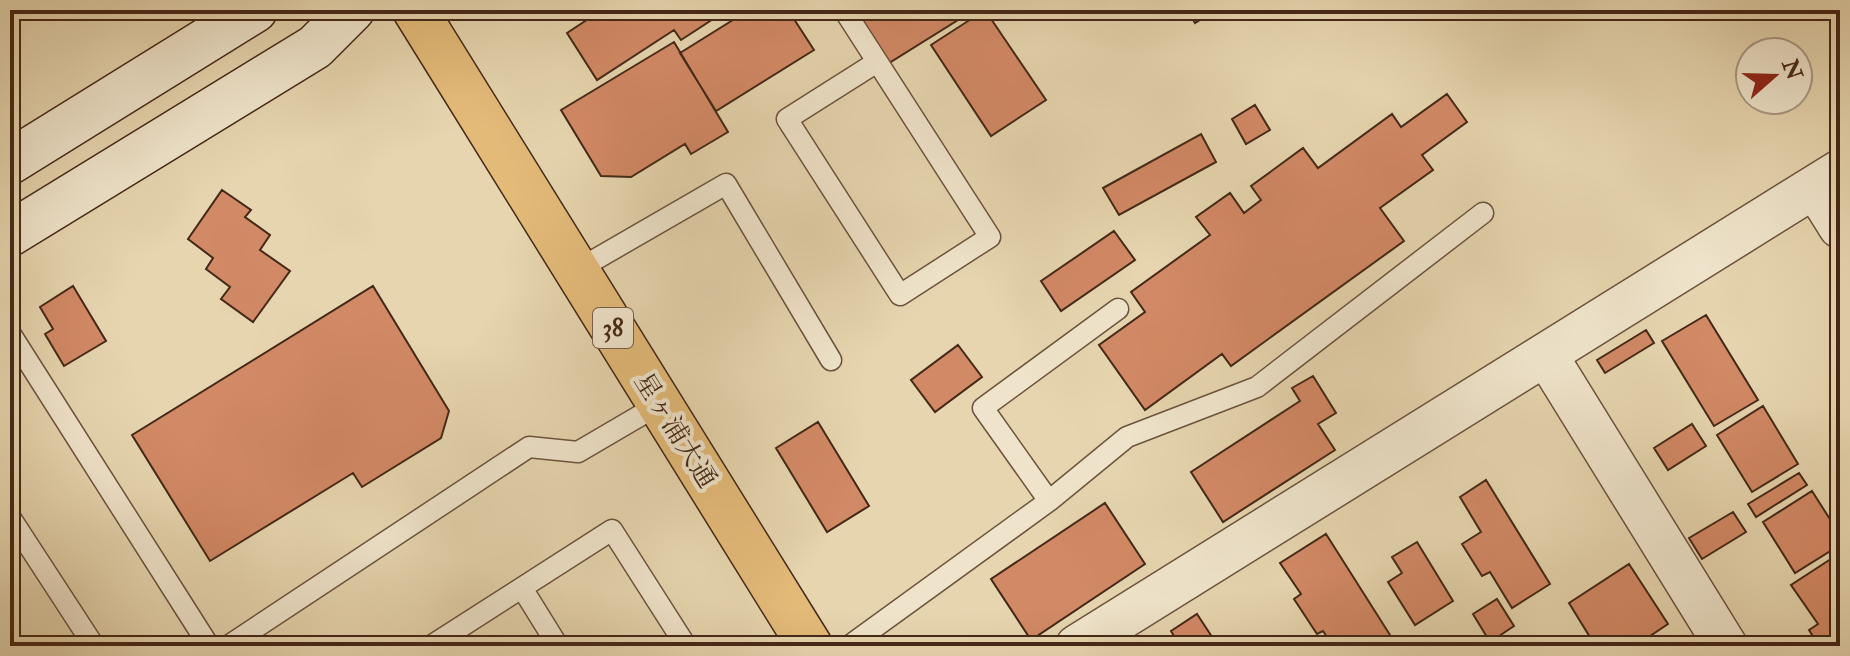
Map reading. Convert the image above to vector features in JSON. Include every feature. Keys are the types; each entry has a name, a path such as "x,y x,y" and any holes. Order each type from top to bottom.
{"highway":[{"name":"星ヶ浦大通","path":"415,10 810,646"}],"street":[{"path":"10,162 255,10"},
{"path":"10,234 315,47 352,10"},
{"path":"1077,646 1828,179 1840,227"},
{"path":"1546,355 1711,640"}],"lane":[{"path":"844,10 990,237 900,295 787,119 877,62"},
{"path":"577,270 726,184 831,360"},
{"path":"849,646 1049,501 1127,437 1257,387 1483,213"},
{"path":"1049,501 983,408 1118,309"},
{"path":"10,333 209,646"},
{"path":"228,646 529,447 578,452 660,404"},
{"path":"10,517 94,646"},
{"path":"431,646 612,530 686,646"},
{"path":"522,588 558,646"}],"building":[{"path":"602,10 727,10 681,40 674,30 597,80 567,33"},
{"path":"749,10 801,10 792,16 814,50 716,111 680,53"},
{"path":"856,10 974,10 889,63"},
{"path":"985,10 1046,100 991,136 931,45"},
{"path":"1188,10 1216,10 1195,23"},
{"path":"674,42 728,132 691,154 685,144 631,177 601,176 561,110"},
{"path":"1447,94 1467,122 1422,155 1433,170 1380,208 1404,241 1231,366 1222,354 1145,410 1099,345 1145,312 1131,292 1210,235 1196,217 1230,193 1244,213 1261,200 1251,186 1303,148 1318,168 1392,114 1401,127"},
{"path":"1255,105 1270,130 1246,144 1232,119"},
{"path":"1201,134 1216,162 1119,215 1103,188"},
{"path":"222,190 251,210 245,217 270,235 260,250 290,271 253,322 221,299 230,287 206,269 213,258 188,239"},
{"path":"1114,231 1135,260 1061,311 1041,281"},
{"path":"73,286 106,341 64,366 45,334 53,329 40,307"},
{"path":"373,286 449,411 441,438 362,487 353,473 210,561 132,435"},
{"path":"1706,315 1758,400 1714,426 1662,341"},
{"path":"1646,330 1654,343 1605,373 1597,360"},
{"path":"958,345 982,377 935,412 911,380"},
{"path":"1313,376 1336,413 1318,424 1335,450 1223,522 1191,472 1300,401 1292,388"},
{"path":"1763,406 1798,464 1752,492 1717,435"},
{"path":"818,422 869,506 827,532 776,448"},
{"path":"1692,424 1706,446 1668,470 1654,448"},
{"path":"1799,473 1807,485 1756,517 1748,504"},
{"path":"1486,480 1550,584 1512,608 1490,572 1482,576 1462,544 1481,532 1460,497"},
{"path":"1812,491 1840,535 1840,545 1795,573 1763,522"},
{"path":"1105,503 1145,564 1031,640 991,579"},
{"path":"1733,512 1746,532 1702,559 1689,538"},
{"path":"1326,534 1397,646 1333,646 1323,631 1317,634 1294,599 1301,594 1280,563"},
{"path":"1417,542 1453,601 1415,625 1388,582 1402,573 1392,557"},
{"path":"1840,553 1840,643 1819,646 1809,630 1818,624 1791,585"},
{"path":"1629,564 1668,624 1635,646 1608,646 1602,636 1593,642 1569,603"},
{"path":"1497,599 1514,626 1490,642 1473,614"},
{"path":"1197,614 1218,646 1169,646 1177,641 1171,631"}]}
